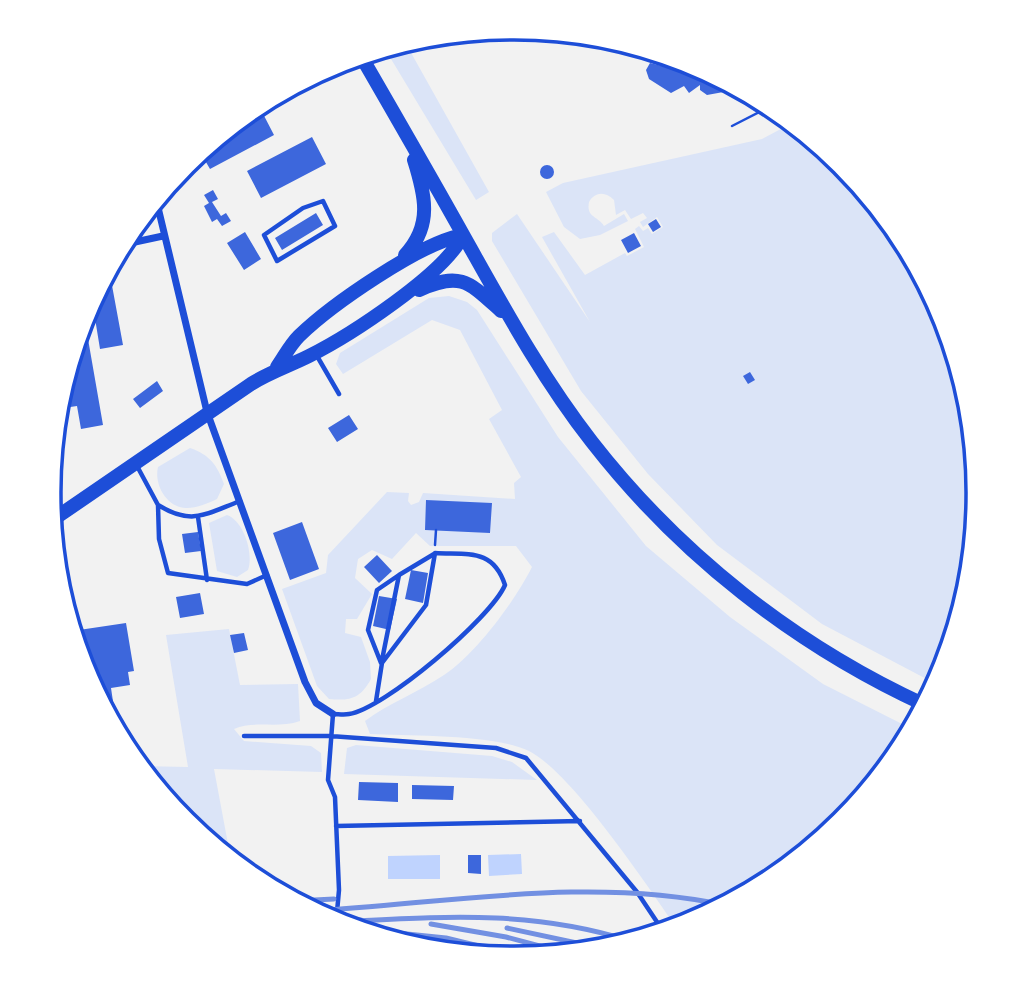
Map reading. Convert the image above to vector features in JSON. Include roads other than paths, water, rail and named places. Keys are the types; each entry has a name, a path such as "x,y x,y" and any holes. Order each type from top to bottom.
{"main road":[{"path":"366,65 512,321 592,442 622,479 687,545 754,603 813,645 873,680 916,701"},
{"path":"396,265 420,237 425,216 424,194 406,135"},
{"path":"276,368 298,337 396,265 440,241 463,235"},
{"path":"402,298 447,261 463,235"},
{"path":"62,513 276,368 314,352 402,298 440,280 460,279 478,290 512,321"}],"street":[{"path":"158,212 208,412 304,682 316,703 333,714"},
{"path":"137,242 163,236"}],"lane":[{"path":"323,201 335,226 277,261 264,234 303,208 323,201"},
{"path":"314,352 339,394"},
{"path":"135,462 159,505 177,517 198,517 241,501"},
{"path":"159,505 159,539 168,573 247,583 267,575"},
{"path":"198,517 207,580"},
{"path":"382,663 426,605 435,553"},
{"path":"337,910 339,890 335,797 328,780 333,714 351,714 376,701 456,645 499,598 505,585 500,570 492,561 478,555 435,553 377,590 368,630 382,663"},
{"path":"376,701 399,575"},
{"path":"244,736 330,736 496,748 526,758 637,892 657,922"},
{"path":"336,826 580,821"}],"water":[{"path":"521,854 522,874 489,876 488,855"},
{"path":"440,855 440,879 388,879 388,856"}],"railway":[{"path":"336,909 571,892 623,893 707,902"},
{"path":"315,900 334,899"},
{"path":"364,921 494,918 527,920 610,935"},
{"path":"431,924 537,945"},
{"path":"507,928 573,942"},
{"path":"417,935 468,943"}]}
